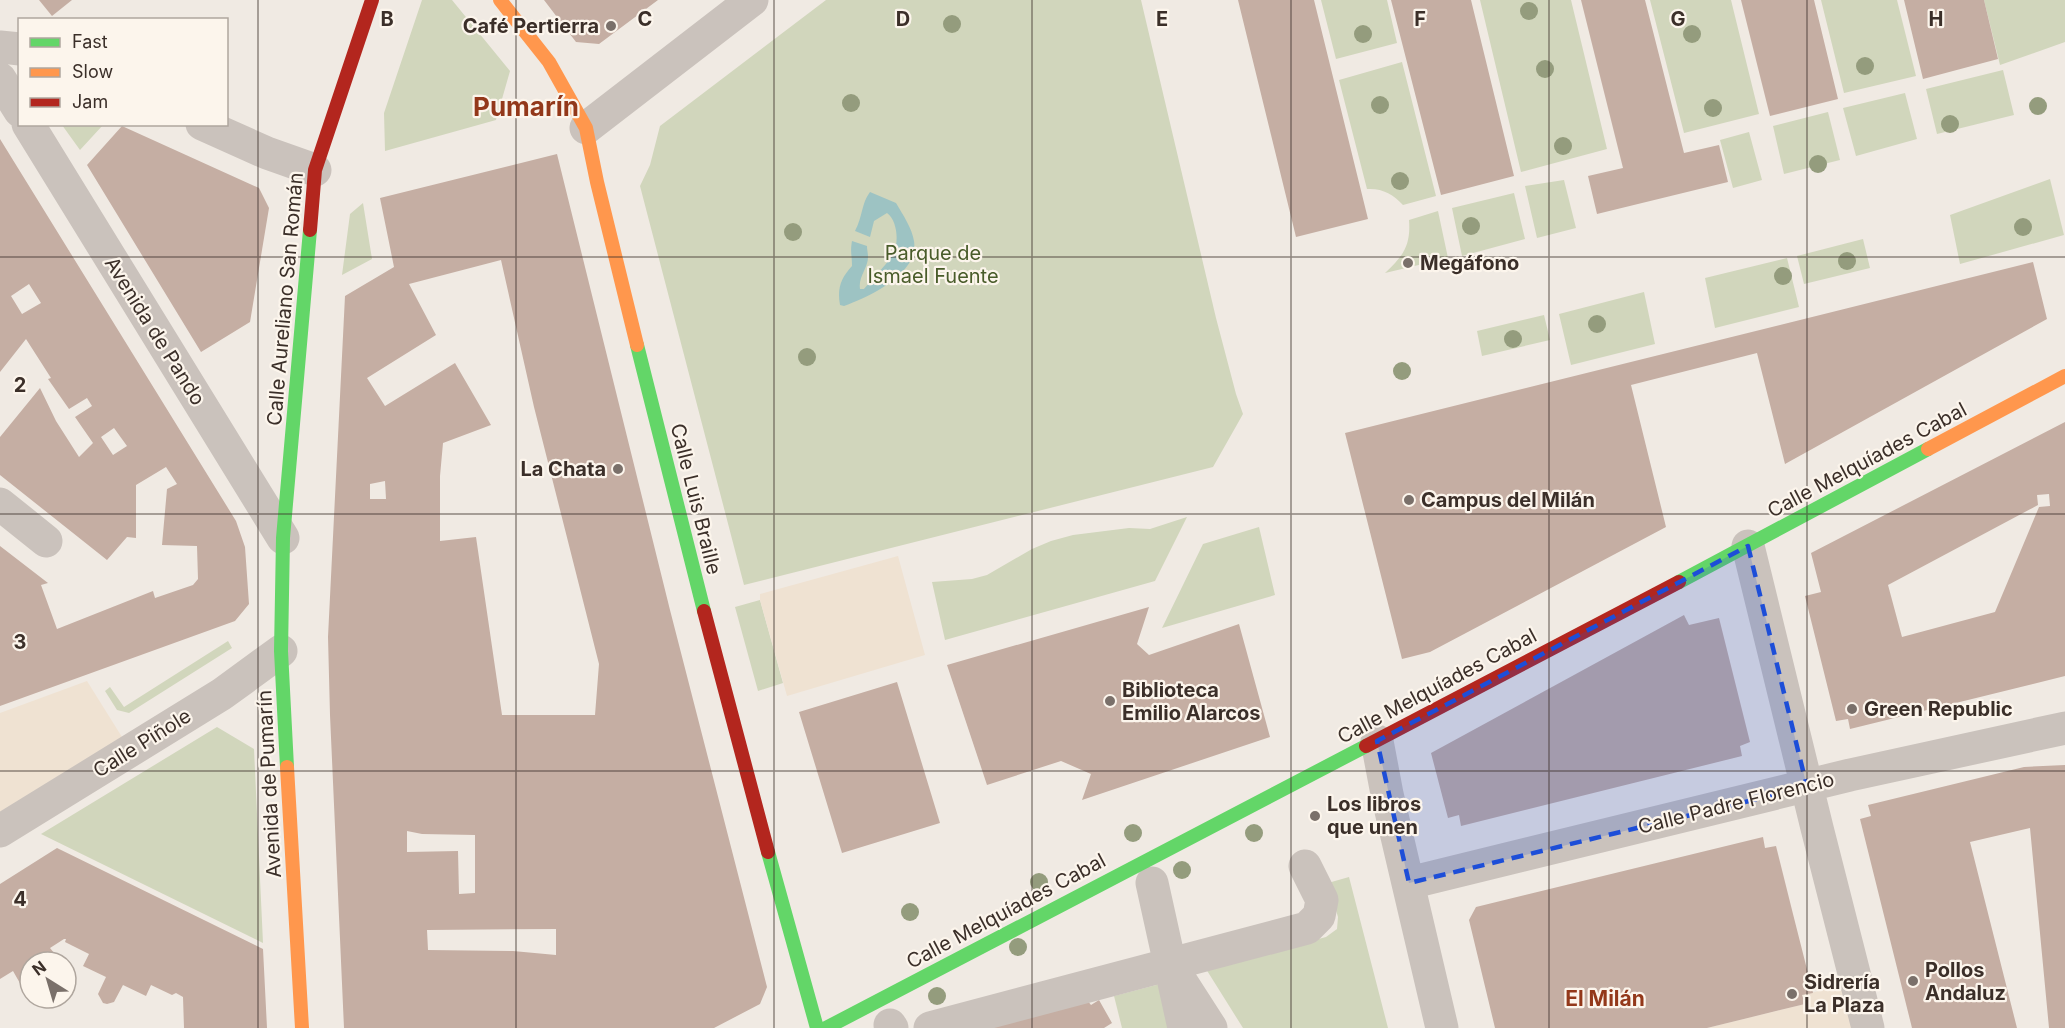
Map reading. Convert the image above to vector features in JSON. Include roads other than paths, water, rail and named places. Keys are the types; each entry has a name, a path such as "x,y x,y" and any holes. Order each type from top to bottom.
{"street":[{"name":"Calle Aureliano San Román","path":"283,538 315,171 372,0"},
{"name":"Calle Luis Braille","path":"500,0 549,62 586,128 597,182 687,547 795,954 817,1028"},
{"path":"586,128 752,0"},
{"path":"0,46 18,48"},
{"path":"0,79 18,108"},
{"name":"Avenida de Pando","path":"29,126 283,538"},
{"path":"206,126 315,171"},
{"name":"Calle Melquíades Cabal","path":"826,1028 1748,546 2065,376"},
{"path":"0,504 46,541"},
{"name":"Avenida de Pumarín","path":"283,538 280,651 302,1028"},
{"path":"1748,546 1868,1028"},
{"name":"Calle Piñole","path":"0,831 222,694 280,651"},
{"name":"Calle Padre Florencio","path":"1409,883 1850,775 2065,728"},
{"path":"1377,741 1387,794 1442,1028"},
{"path":"930,1028 1307,928 1319,916 1322,900 1305,866"},
{"path":"1152,883 1184,1028"},
{"path":"1169,964 1212,1028"}],"water":[{"path":"870,192 896,203 911,231 914,241 913,253 909,264 901,274 866,297 844,306 840,305 839,293 843,279 852,266 852,241 867,246 868,261 860,280 860,289 864,289 880,271 896,247 895,226 887,213 874,221 870,237 855,231"}],"place":[{"name":"Café Pertierra","path":"611,26"},
{"name":"Megáfono","path":"1408,263"},
{"name":"La Chata","path":"618,469"},
{"name":"Campus del Milán","path":"1409,500"},
{"name":"Biblioteca Emilio Alarcos","path":"1110,701"},
{"name":"Green Republic","path":"1852,709"},
{"name":"Los libros que unen","path":"1315,816"},
{"name":"Pollos Andaluz","path":"1913,981"},
{"name":"Sidrería La Plaza","path":"1792,994"}],"district":[{"name":"Pumarín","path":"526,106"},
{"name":"El Milán","path":"1605,998"}],"park label":[{"name":"Parque de Ismael Fuente","path":"933,264"}]}
